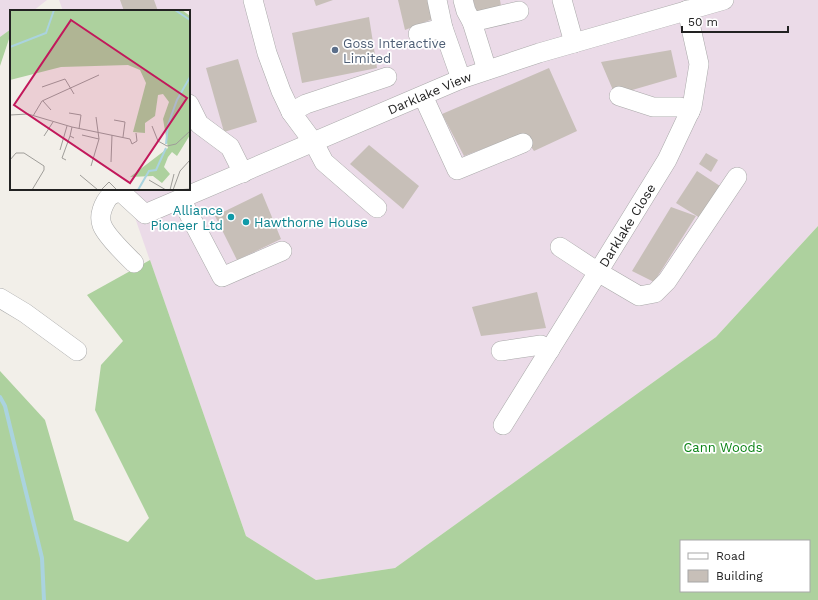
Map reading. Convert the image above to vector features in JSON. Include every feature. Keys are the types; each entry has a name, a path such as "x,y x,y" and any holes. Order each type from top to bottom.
{"street":[{"path":"253,0 267,53 281,91 291,112 314,143 324,162 377,208"},
{"path":"437,0 443,28 461,79"},
{"path":"463,0 466,11 472,22 487,70"},
{"path":"562,0 574,43"},
{"name":"Darklake View","path":"134,263 109,235 102,224 101,210 107,199 115,192 121,192 145,214 174,197 243,173 461,79 539,53 724,0"},
{"name":"Darklake Close","path":"503,425 667,160 690,112 699,64 688,10"},
{"path":"472,22 519,11"},
{"path":"418,34 443,28"},
{"path":"291,112 306,104 387,77"},
{"path":"423,96 457,170 523,142"},
{"path":"619,96 653,107 680,107 690,112"},
{"path":"190,106 199,124 230,147 243,173"},
{"path":"560,247 598,272 639,296 655,293 667,281 737,177"},
{"path":"174,197 222,277 282,251"},
{"path":"0,298 25,313 77,351"},
{"path":"501,351 542,345 550,350"}],"shaded area":[{"path":"0,0 47,0 34,10 10,10 10,30 0,37"},
{"path":"59,0 818,0 818,226 716,337 395,568 316,580 246,536 125,190 190,190 190,10 63,10"}],"green space":[{"path":"10,30 10,36 0,66 0,37"},
{"name":"Cann Woods","path":"818,226 818,600 0,600 0,371 45,420 74,520 128,542 149,518 95,410 101,365 123,341 87,295 150,260 246,536 316,580 395,568 716,337"}],"building":[{"path":"120,0 154,0 158,10 124,10"},
{"path":"314,0 333,0 316,6"},
{"path":"398,0 430,0 435,18 405,30"},
{"path":"473,0 500,0 501,6 477,14"},
{"name":"Goss Interactive Limited","path":"369,17 377,68 302,83 292,33"},
{"path":"671,50 677,77 615,95 601,62"},
{"path":"238,59 257,122 224,132 206,68"},
{"path":"549,68 577,131 534,151 522,134 464,156 442,114"},
{"path":"369,145 419,186 403,209 350,164"},
{"path":"706,153 718,160 711,172 699,164"},
{"path":"697,171 720,186 700,218 676,203"},
{"name":"Hawthorne House","path":"262,193 281,239 237,260 215,216"},
{"path":"671,207 696,216 654,282 632,271"},
{"path":"537,292 546,328 481,336 472,307"}],"waterway":[{"path":"0,397 5,406 42,558 44,600"}],"place":[{"name":"Goss Interactive Limited","path":"335,50"},
{"name":"Alliance Pioneer Ltd","path":"231,217"},
{"name":"Hawthorne House","path":"246,222"}]}
